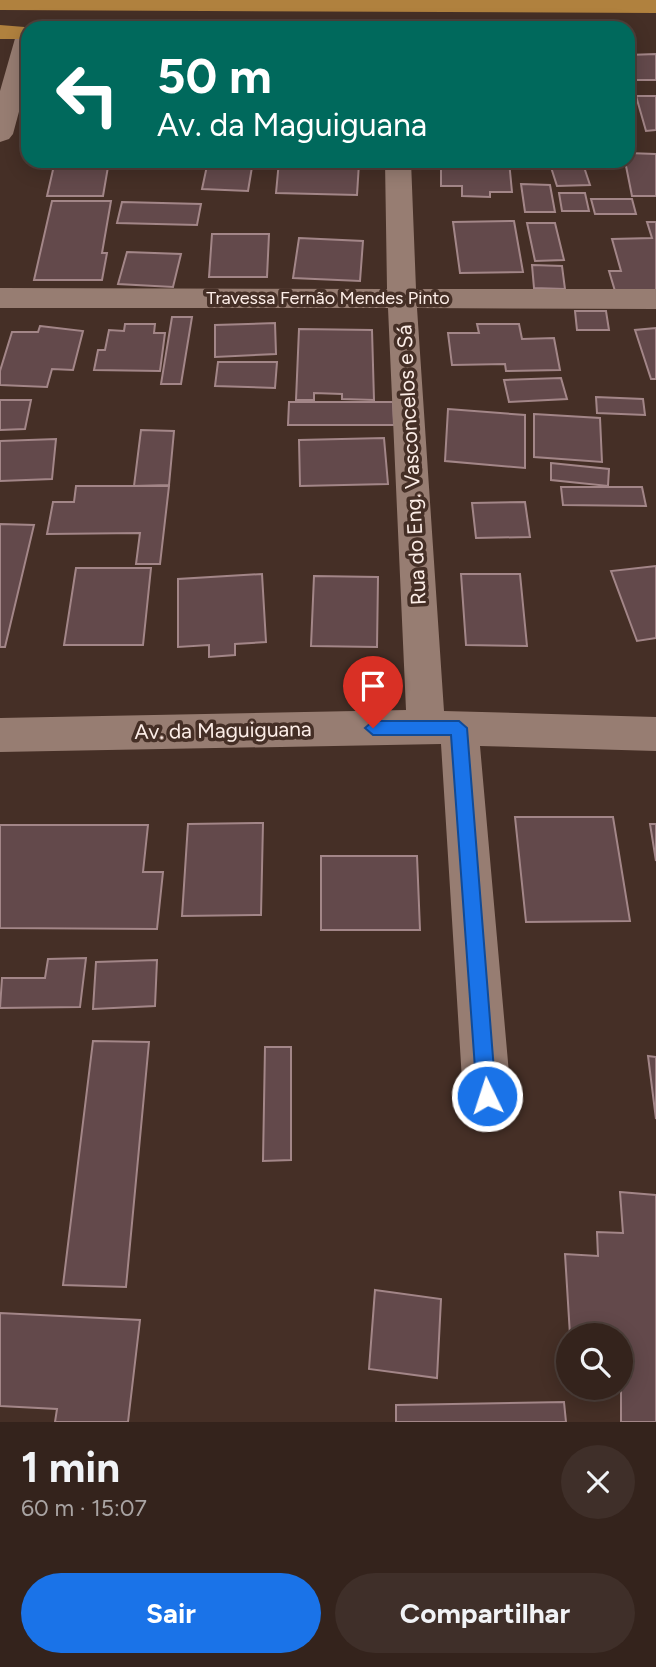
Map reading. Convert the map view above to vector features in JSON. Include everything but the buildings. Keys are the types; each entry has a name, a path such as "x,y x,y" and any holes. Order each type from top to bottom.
{"main road":[{"path":"0,3 50,1 656,6"},
{"path":"0,33 21,34"}],"street":[{"path":"0,134 21,59"},
{"name":"Rua do Eng. Vasconcelos e Sá","path":"398,168 402,298 442,727 487,1096"},
{"name":"Travessa Fernão Mendes Pinto","path":"0,298 656,299"},
{"name":"Av. da Maguiguana","path":"0,735 442,727 656,734"}],"route":[{"path":"373,728 459,728 487,1096"}]}
